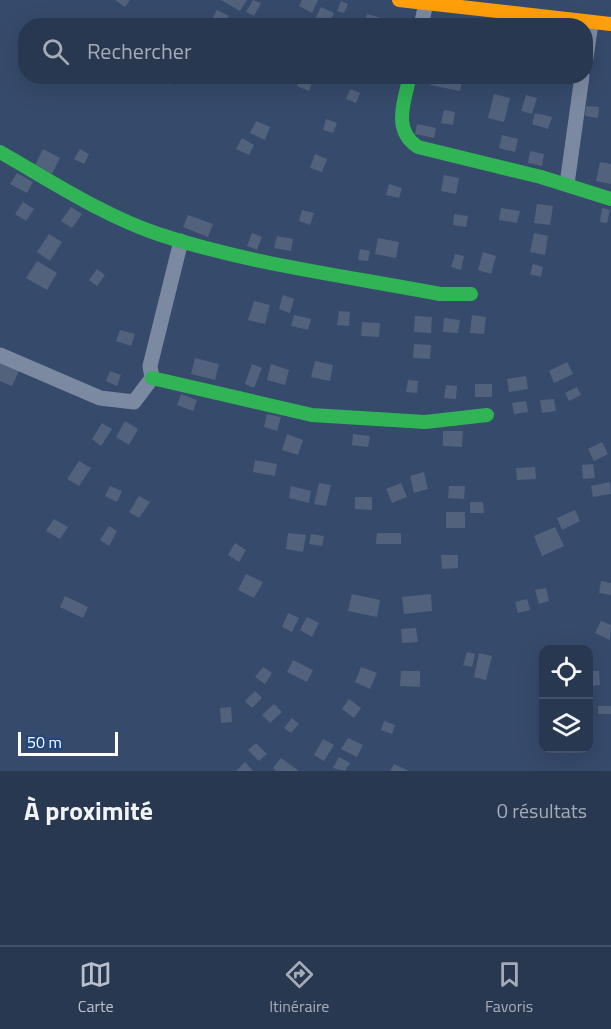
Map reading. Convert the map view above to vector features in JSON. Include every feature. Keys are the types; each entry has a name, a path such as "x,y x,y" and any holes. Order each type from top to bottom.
{"street":[{"path":"399,0 550,18"},
{"path":"423,18 426,3"},
{"path":"593,23 610,20"},
{"path":"408,84 400,123 401,133 407,142 418,147 567,184 589,195 611,199"},
{"path":"567,184 581,84"},
{"path":"0,152 106,213 181,241 240,256 440,294 471,294"},
{"path":"0,354 100,398 134,402 152,378 150,366 181,241"},
{"path":"152,378 312,415 425,422 487,415"}],"building":[{"path":"115,0 130,0 125,7"},
{"path":"221,0 247,0 240,11"},
{"path":"253,0 261,3 254,16 246,12"},
{"path":"302,0 318,0 312,13 299,6"},
{"path":"341,1 348,4 344,13 337,11"},
{"path":"321,7 334,13 332,18 316,18"},
{"path":"217,10 229,16 228,18 213,18"},
{"path":"367,14 381,18 366,18"},
{"path":"298,84 312,84 309,91 297,86"},
{"path":"430,84 461,84 460,91"},
{"path":"350,89 360,93 356,103 346,99"},
{"path":"494,94 510,98 504,122 488,118"},
{"path":"526,95 537,98 532,114 521,111"},
{"path":"586,106 599,107 598,118 585,116"},
{"path":"444,110 455,112 453,125 441,123"},
{"path":"535,113 552,117 548,129 532,124"},
{"path":"326,119 337,123 333,133 323,130"},
{"path":"256,121 270,127 265,140 250,133"},
{"path":"417,124 436,128 434,138 415,134"},
{"path":"502,135 518,139 515,152 499,148"},
{"path":"242,138 254,145 249,155 236,149"},
{"path":"43,149 60,158 52,174 35,165"},
{"path":"80,149 89,154 84,164 74,159"},
{"path":"530,151 544,154 542,166 528,163"},
{"path":"315,154 327,159 322,172 310,168"},
{"path":"600,162 611,164 611,184 596,181"},
{"path":"17,173 33,182 27,193 10,184"},
{"path":"444,175 459,178 456,194 441,191"},
{"path":"389,184 402,188 399,198 386,195"},
{"path":"23,202 34,209 26,221 15,214"},
{"path":"537,204 553,206 550,225 534,223"},
{"path":"71,207 82,214 72,228 61,221"},
{"path":"501,208 520,211 517,223 499,220"},
{"path":"602,208 610,210 607,223 600,222"},
{"path":"302,210 314,213 310,225 299,221"},
{"path":"454,214 468,216 466,227 453,225"},
{"path":"188,215 213,224 208,237 183,227"},
{"path":"252,233 262,237 257,250 247,246"},
{"path":"534,233 548,236 545,255 530,252"},
{"path":"49,234 62,242 50,261 37,252"},
{"path":"277,236 293,239 291,251 274,248"},
{"path":"378,238 399,242 396,258 375,254"},
{"path":"360,249 370,251 368,261 358,260"},
{"path":"483,252 496,256 491,274 478,270"},
{"path":"455,254 464,256 461,270 451,267"},
{"path":"37,261 57,273 47,290 26,278"},
{"path":"533,264 543,267 541,277 530,274"},
{"path":"97,269 105,275 97,286 89,280"},
{"path":"283,295 294,299 290,313 279,309"},
{"path":"254,301 270,305 265,324 248,320"},
{"path":"339,311 350,312 349,326 337,325"},
{"path":"294,315 311,319 308,330 291,326"},
{"path":"472,315 486,317 484,334 470,333"},
{"path":"415,316 432,317 431,333 414,332"},
{"path":"444,318 460,320 458,333 443,332"},
{"path":"362,322 380,323 379,337 361,336"},
{"path":"120,330 135,334 131,346 116,341"},
{"path":"414,344 431,345 430,359 413,358"},
{"path":"195,358 219,364 215,380 191,374"},
{"path":"315,361 333,365 330,381 311,377"},
{"path":"567,362 573,374 554,383 549,371"},
{"path":"0,363 19,371 12,386 0,381"},
{"path":"252,364 262,368 254,388 245,384"},
{"path":"271,364 289,370 285,385 267,380"},
{"path":"110,371 121,375 117,386 106,381"},
{"path":"526,376 528,389 509,392 507,379"},
{"path":"408,380 418,381 417,393 406,392"},
{"path":"475,384 492,384 492,397 475,397"},
{"path":"446,385 457,386 456,399 444,398"},
{"path":"577,387 581,395 569,401 565,393"},
{"path":"181,394 197,400 193,411 177,405"},
{"path":"554,399 556,411 542,413 540,400"},
{"path":"526,401 528,412 514,414 512,403"},
{"path":"267,414 281,417 277,431 264,427"},
{"path":"125,421 138,429 129,445 116,437"},
{"path":"102,423 112,429 101,446 92,439"},
{"path":"443,431 463,431 462,447 443,446"},
{"path":"287,434 303,440 298,455 282,450"},
{"path":"353,434 370,436 368,447 352,445"},
{"path":"602,442 608,454 594,461 588,449"},
{"path":"255,460 277,464 275,476 253,472"},
{"path":"79,461 91,468 79,486 67,479"},
{"path":"593,464 595,478 583,479 582,465"},
{"path":"535,467 536,479 517,480 516,468"},
{"path":"424,472 428,489 414,493 410,476"},
{"path":"610,482 611,494 593,497 591,486"},
{"path":"319,483 331,485 326,506 314,504"},
{"path":"401,483 407,497 392,503 386,489"},
{"path":"110,486 122,491 117,502 105,496"},
{"path":"291,486 311,491 309,503 289,498"},
{"path":"449,486 465,486 464,499 448,498"},
{"path":"139,496 150,502 139,518 129,512"},
{"path":"355,497 372,497 372,510 355,509"},
{"path":"470,502 483,502 484,513 470,513"},
{"path":"575,510 580,521 562,530 557,518"},
{"path":"446,512 465,512 465,528 446,528"},
{"path":"54,519 68,527 60,539 46,531"},
{"path":"109,526 117,531 109,546 100,540"},
{"path":"555,527 564,546 542,556 534,536"},
{"path":"288,533 306,535 303,552 286,549"},
{"path":"377,533 401,533 401,544 376,544"},
{"path":"311,534 324,536 322,546 309,544"},
{"path":"235,543 246,550 239,562 228,555"},
{"path":"441,555 458,555 458,568 442,569"},
{"path":"246,574 263,582 254,598 238,590"},
{"path":"601,581 611,583 611,595 599,593"},
{"path":"546,588 549,601 539,604 535,590"},
{"path":"352,594 380,600 377,617 348,611"},
{"path":"431,594 432,611 404,614 402,597"},
{"path":"65,596 88,607 83,618 60,607"},
{"path":"527,599 530,610 518,613 515,602"},
{"path":"288,613 299,618 292,632 282,627"},
{"path":"307,617 319,623 312,637 300,630"},
{"path":"601,621 611,625 610,640 595,633"},
{"path":"416,628 418,642 402,643 401,629"},
{"path":"467,652 475,654 472,667 463,665"},
{"path":"479,653 492,656 486,680 474,677"},
{"path":"293,660 313,670 307,682 287,672"},
{"path":"263,667 272,673 265,684 255,677"},
{"path":"361,667 377,673 370,689 355,682"},
{"path":"401,671 420,671 420,687 400,686"},
{"path":"593,671 599,671 600,685 593,686"},
{"path":"255,691 262,698 252,708 245,701"},
{"path":"349,699 361,708 354,718 342,709"},
{"path":"274,704 282,712 270,723 262,715"},
{"path":"598,706 611,706 611,714 598,714"},
{"path":"231,707 232,722 221,723 220,708"},
{"path":"292,718 299,724 291,733 284,728"},
{"path":"384,721 395,725 392,734 381,730"},
{"path":"348,738 363,745 357,757 341,749"},
{"path":"323,739 334,745 324,761 314,755"},
{"path":"256,743 267,754 259,761 248,750"},
{"path":"339,757 350,763 345,771 333,768"},
{"path":"281,758 299,771 276,771 273,768"},
{"path":"245,762 253,771 236,771"},
{"path":"394,764 409,771 390,771"}],"traffic: fast":[{"path":"408,84 403,105 402,124 410,140 418,147 541,177 611,199"},
{"path":"0,152 77,197 158,234 227,254 298,268 440,294 471,294"},
{"path":"152,378 312,415 425,422 487,415"}],"traffic: slow":[{"path":"399,0 558,18"},
{"path":"593,22 611,24"}]}
